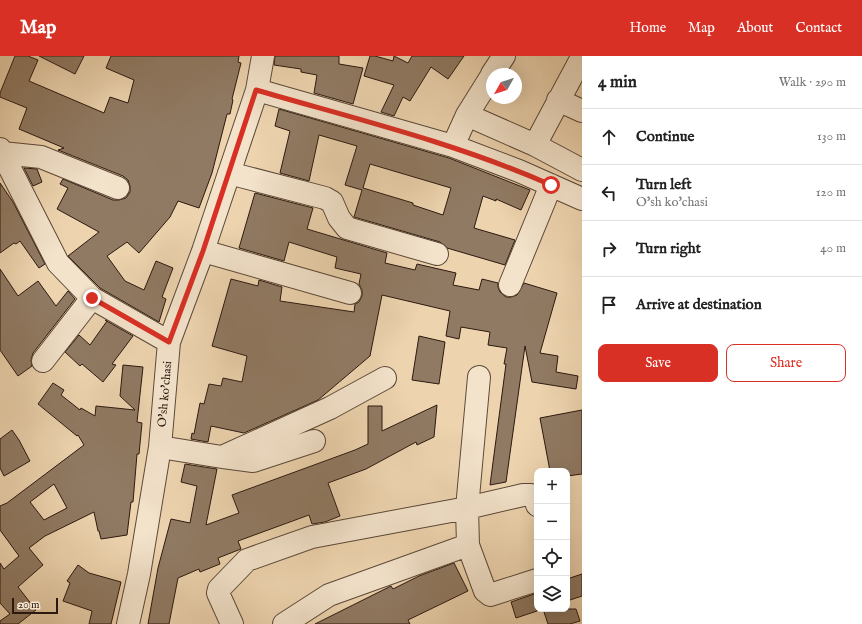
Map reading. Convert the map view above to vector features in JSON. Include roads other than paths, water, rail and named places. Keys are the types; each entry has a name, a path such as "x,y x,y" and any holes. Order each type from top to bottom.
{"street":[{"name":"O'sh ko'chasi","path":"128,624 139,574 160,447 169,342 203,251 229,173 256,90 263,56"},
{"path":"496,68 504,56"},
{"path":"535,145 582,57"},
{"path":"453,146 467,115 486,84"},
{"path":"256,90 453,146 519,171 582,199"},
{"path":"558,100 582,111"},
{"path":"467,115 535,145 582,170"},
{"path":"1,151 41,157 118,188"},
{"path":"1,151 58,263 92,298 169,342"},
{"path":"229,173 325,198 332,202 339,218 347,228 437,254"},
{"path":"510,286 551,185"},
{"path":"203,251 350,293"},
{"path":"43,362 92,298"},
{"path":"479,377 467,508 468,545 487,594 490,595 534,581"},
{"path":"222,457 330,408 385,378"},
{"path":"160,447 253,461 314,441"},
{"path":"232,624 218,593 219,589 247,560 312,538 524,496 531,495 536,500 537,504"},
{"path":"288,623 330,595 468,545"}]}
